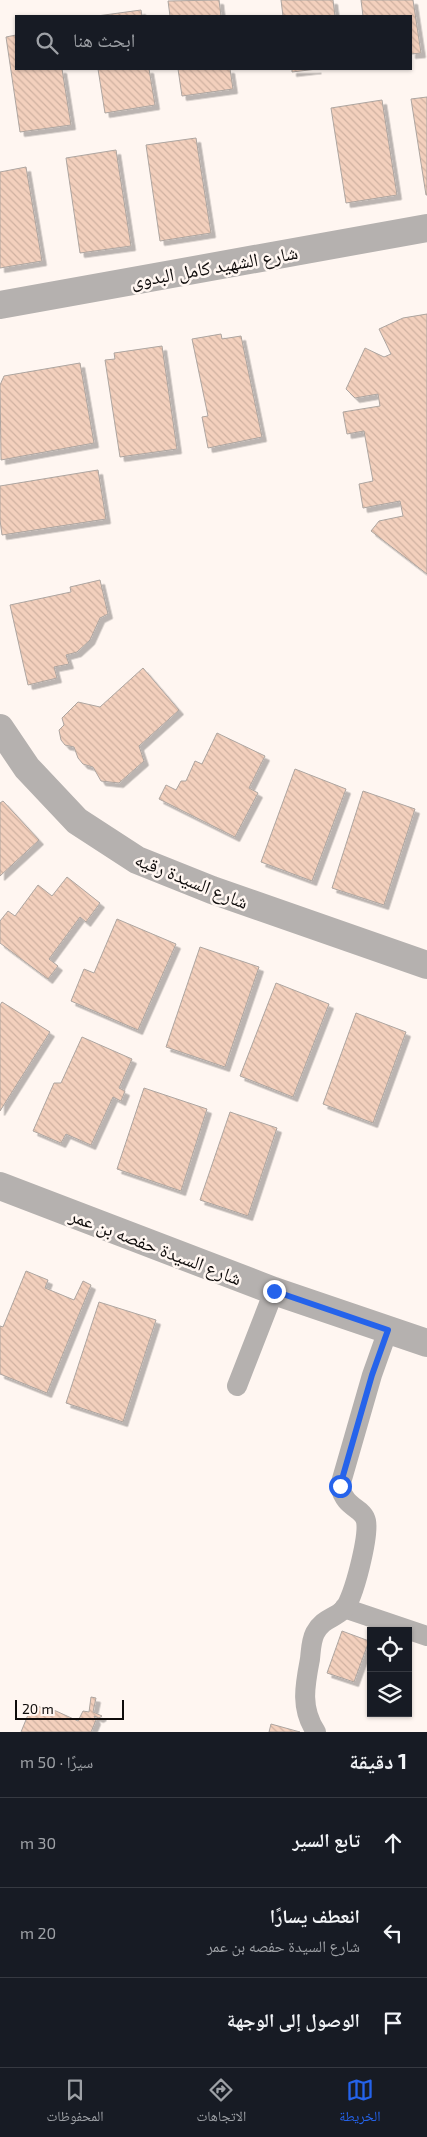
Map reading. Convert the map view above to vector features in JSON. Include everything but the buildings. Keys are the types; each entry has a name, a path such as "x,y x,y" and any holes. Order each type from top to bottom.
{"street":[{"name":"شارع الشهيد كامل البدوى","path":"0,305 427,228"},
{"name":"شارع السيدة رقيه","path":"0,728 27,768 77,821 138,860 212,890 427,966"},
{"name":"شارع السيدة حفصه بن عمر","path":"0,1186 274,1291 427,1343"}],"lane":[{"path":"237,1386 274,1291"},
{"path":"316,1732 307,1717 304,1691 312,1643 315,1633 322,1624 344,1608 350,1599 362,1558 366,1522 363,1515 342,1497 340,1486 372,1375 388,1330"},
{"path":"344,1608 427,1636"}],"route":[{"path":"274,1291 388,1330 372,1375 340,1486"}]}
